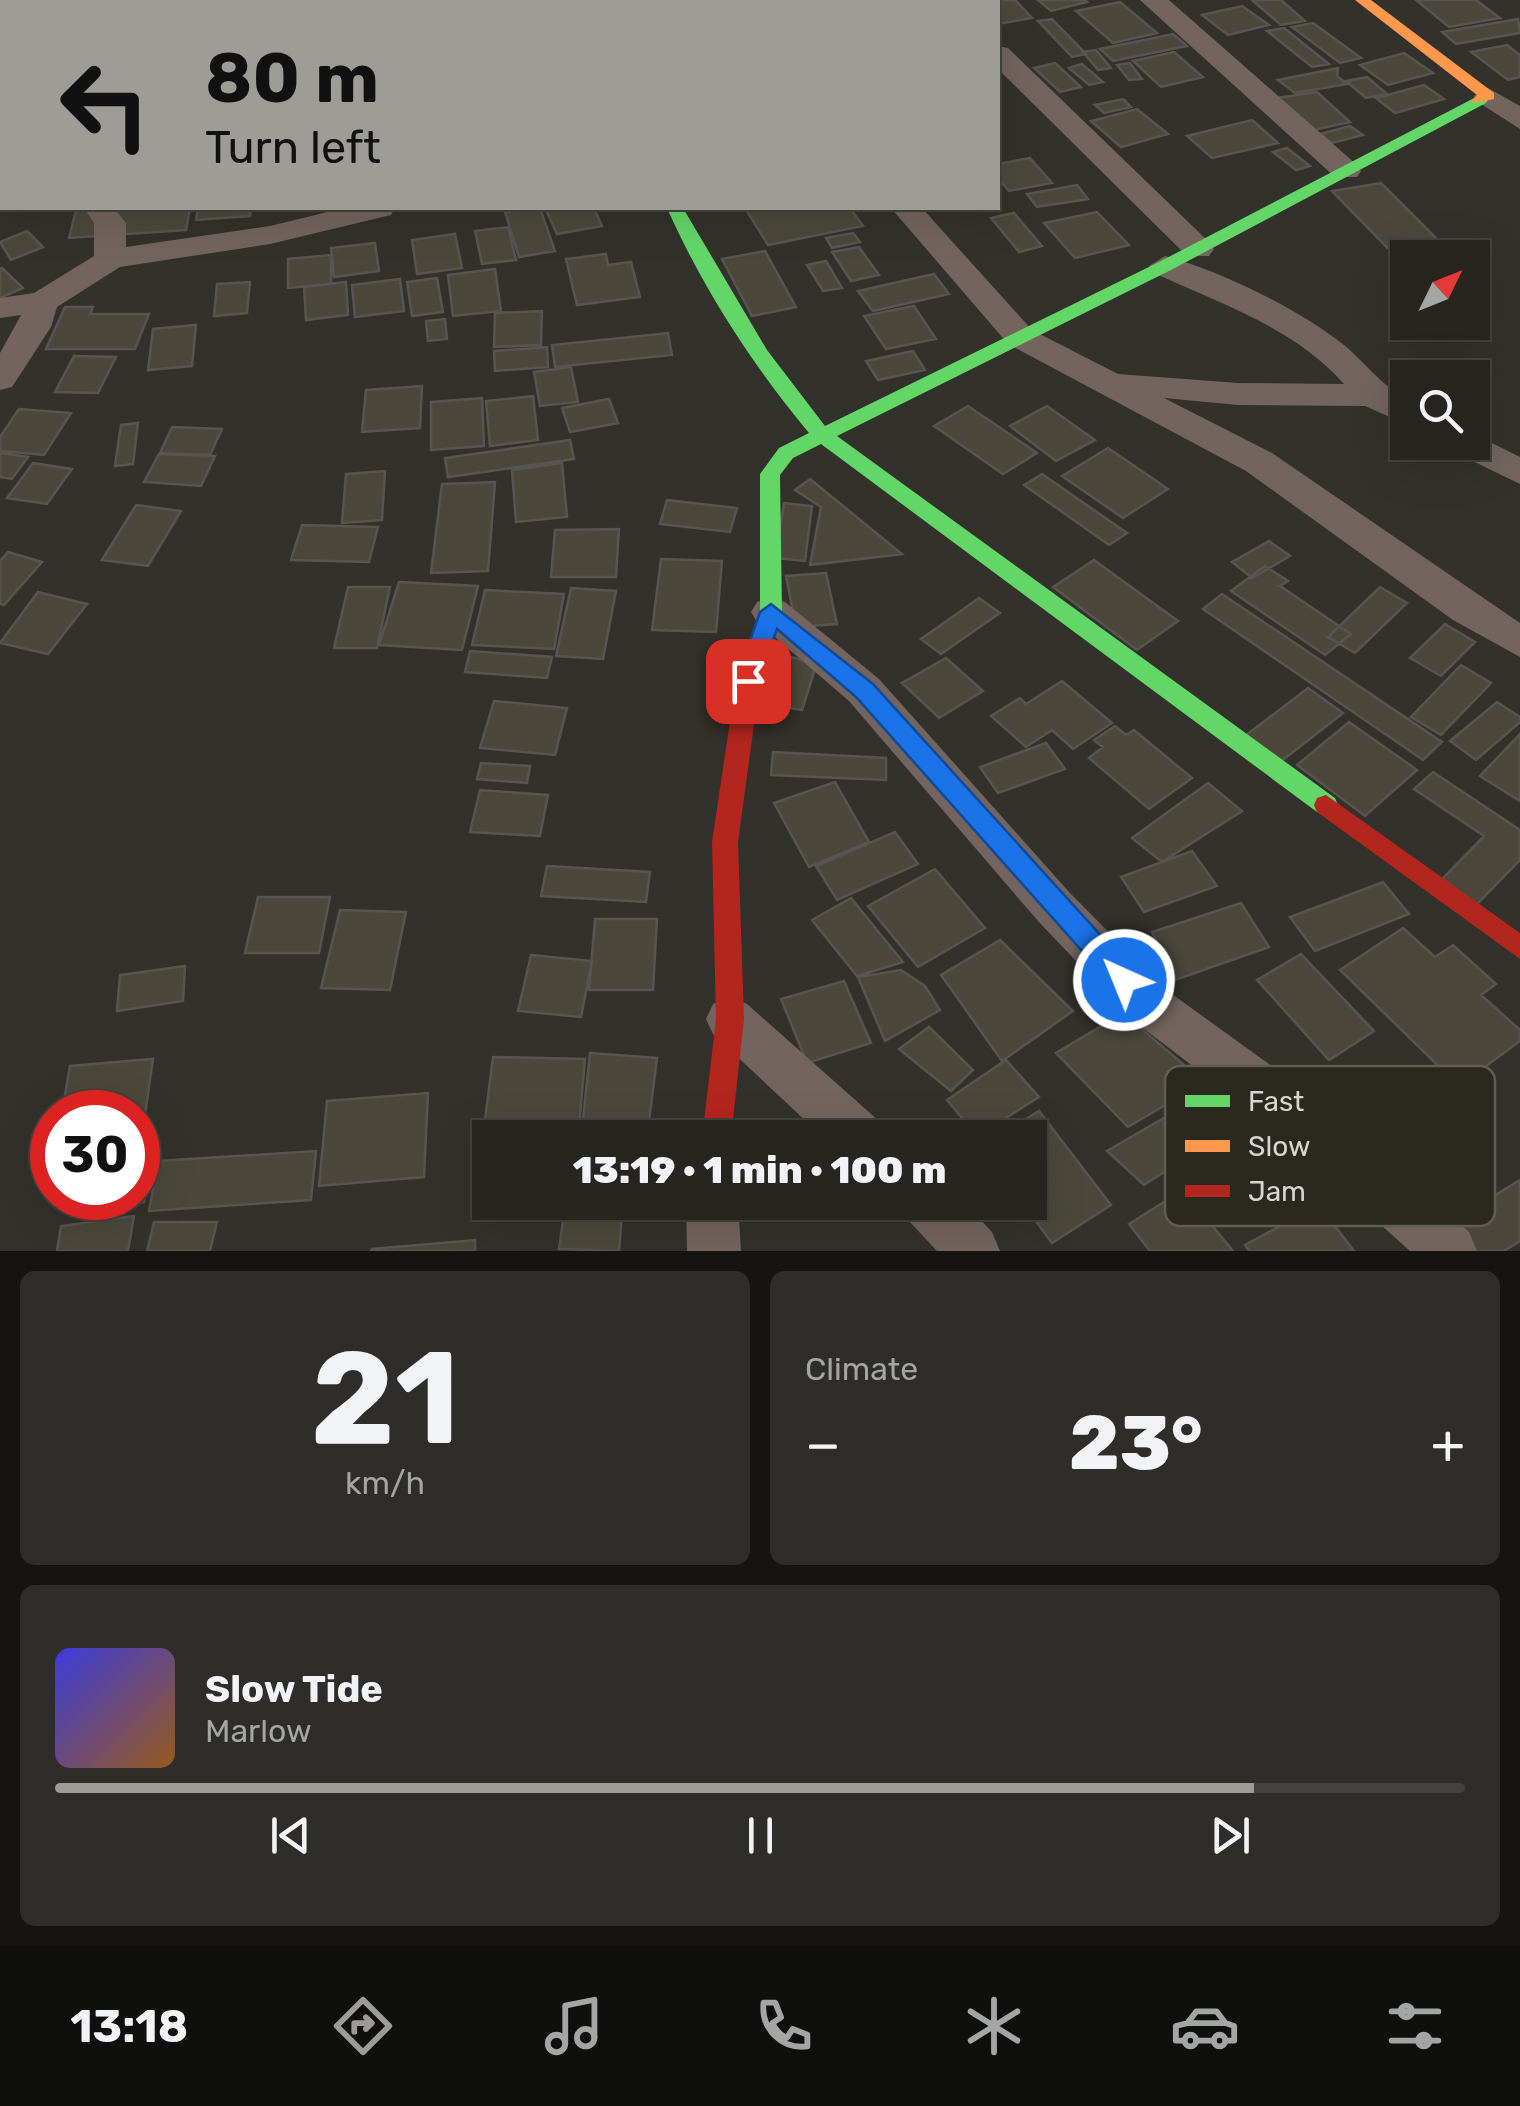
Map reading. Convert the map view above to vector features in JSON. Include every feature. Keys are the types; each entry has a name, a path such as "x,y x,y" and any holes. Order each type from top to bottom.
{"street":[{"path":"1153,0 1346,171"},
{"path":"1362,0 1520,120"},
{"path":"1000,56 1198,249"},
{"path":"718,1120 730,1019 724,842 748,681 771,612 770,474 786,453 820,433 1165,266 1488,96"},
{"path":"100,210 110,224 110,259"},
{"path":"0,308 42,302 86,279 110,259 270,234 372,210"},
{"path":"676,210 740,328 786,396 820,433 1520,948"},
{"path":"908,210 1020,337 1259,462 1468,610 1520,642"},
{"path":"1165,266 1297,330 1358,376 1371,395"},
{"path":"0,379 34,327 42,302"},
{"path":"1102,381 1238,394 1371,395 1390,405"},
{"path":"1490,456 1520,472"},
{"path":"771,612 864,690 1054,907 1148,1004 1231,1066"},
{"path":"730,1019 841,1120"},
{"path":"713,1220 714,1251"},
{"path":"944,1220 973,1251"},
{"path":"1422,1226 1450,1251"}],"building":[{"path":"1015,0 1032,18 1000,24 1000,1"},
{"path":"1038,0 1084,0 1087,2 1051,11"},
{"path":"1252,0 1281,0 1305,21 1281,25"},
{"path":"1416,0 1476,0 1500,18 1449,27"},
{"path":"1120,2 1157,33 1113,43 1076,11"},
{"path":"1242,6 1269,25 1228,35 1202,15"},
{"path":"1052,19 1086,54 1072,57 1038,21"},
{"path":"1518,19 1520,33 1456,44 1442,32"},
{"path":"1313,23 1361,58 1340,63 1292,27"},
{"path":"1284,28 1329,64 1312,67 1267,31"},
{"path":"1173,34 1187,46 1113,61 1100,49"},
{"path":"1507,45 1520,55 1520,77 1508,80 1471,52"},
{"path":"1096,50 1111,68 1098,70 1083,52"},
{"path":"1174,52 1203,77 1161,87 1133,61"},
{"path":"1404,53 1433,73 1388,85 1360,65"},
{"path":"1055,63 1081,87 1060,92 1034,68"},
{"path":"1130,63 1142,79 1129,80 1117,65"},
{"path":"1082,64 1103,82 1089,85 1069,68"},
{"path":"1338,68 1337,76 1347,84 1295,93 1278,80"},
{"path":"1367,77 1387,94 1366,98 1346,81"},
{"path":"1424,85 1444,99 1395,113 1376,98"},
{"path":"1317,92 1350,122 1314,130 1276,98"},
{"path":"1123,99 1131,107 1104,113 1095,105"},
{"path":"1137,109 1168,134 1121,147 1091,121"},
{"path":"1252,120 1278,143 1212,158 1187,136"},
{"path":"1350,126 1363,135 1332,143 1320,134"},
{"path":"1287,148 1310,166 1296,170 1273,152"},
{"path":"1030,158 1052,183 1009,191 1000,180 1000,164"},
{"path":"1381,183 1438,240 1390,240 1390,251 1332,191"},
{"path":"1077,185 1088,199 1037,207 1027,194"},
{"path":"76,210 190,210 186,230 69,238"},
{"path":"198,210 251,210 250,216 196,220"},
{"path":"541,210 555,251 519,257 505,212"},
{"path":"546,210 595,210 602,226 557,234"},
{"path":"746,210 851,210 863,226 768,245"},
{"path":"1097,212 1129,245 1075,258 1044,223"},
{"path":"1014,213 1042,246 1019,252 991,218"},
{"path":"508,227 516,260 482,264 475,231"},
{"path":"27,231 43,247 11,260 0,242"},
{"path":"853,233 860,242 832,248 826,238"},
{"path":"455,234 462,268 417,274 412,240"},
{"path":"375,243 379,271 334,277 331,248"},
{"path":"859,247 879,275 851,281 832,252"},
{"path":"765,251 796,307 752,316 722,259"},
{"path":"606,254 608,265 631,262 640,297 577,305 566,259"},
{"path":"331,255 331,284 288,288 288,259"},
{"path":"826,261 842,288 823,291 807,265"},
{"path":"0,269 23,288 0,298"},
{"path":"495,269 501,311 453,316 448,275"},
{"path":"934,274 949,294 873,311 858,291"},
{"path":"437,278 443,312 412,316 407,282"},
{"path":"400,279 404,311 355,317 352,285"},
{"path":"250,282 247,313 214,316 217,284"},
{"path":"346,282 348,315 306,320 304,287"},
{"path":"914,306 936,339 886,349 864,316"},
{"path":"65,307 93,307 90,314 149,314 135,349 46,349"},
{"path":"542,311 541,345 494,347 495,313"},
{"path":"445,319 447,339 428,341 426,321"},
{"path":"196,325 192,366 148,370 153,329"},
{"path":"668,333 672,355 555,367 552,345"},
{"path":"547,347 548,367 495,371 494,351"},
{"path":"913,351 925,370 878,380 866,361"},
{"path":"74,356 116,357 98,393 55,392"},
{"path":"571,367 578,402 540,406 534,372"},
{"path":"422,386 420,428 362,432 366,390"},
{"path":"533,396 538,440 490,446 486,401"},
{"path":"482,398 484,446 431,450 431,402"},
{"path":"609,399 618,423 570,432 562,408"},
{"path":"968,406 1037,453 1003,474 934,426"},
{"path":"1047,406 1095,440 1056,461 1010,426"},
{"path":"19,409 71,413 44,455 0,451 0,437"},
{"path":"138,423 133,464 115,466 121,425"},
{"path":"172,427 222,429 210,455 160,453"},
{"path":"570,440 574,459 448,477 445,458"},
{"path":"1108,448 1168,489 1123,518 1062,476"},
{"path":"0,453 28,457 12,479 0,477"},
{"path":"159,454 215,456 201,486 144,482"},
{"path":"33,463 72,469 47,504 7,498"},
{"path":"562,463 567,517 516,522 512,470"},
{"path":"385,471 382,520 342,523 346,474"},
{"path":"1042,474 1127,533 1109,545 1024,485"},
{"path":"810,479 902,554 810,565 821,507 795,490"},
{"path":"495,482 488,571 431,573 442,484"},
{"path":"667,500 737,508 730,532 660,524"},
{"path":"784,503 812,506 805,561 775,558"},
{"path":"136,505 181,511 148,566 102,560"},
{"path":"302,525 378,527 369,562 291,560"},
{"path":"619,529 616,577 551,577 555,530"},
{"path":"1269,541 1290,556 1252,578 1232,562"},
{"path":"8,552 42,562 4,605 0,604 0,561"},
{"path":"661,559 722,561 716,632 652,630"},
{"path":"1094,560 1178,621 1137,650 1053,587"},
{"path":"1265,566 1288,581 1280,586 1351,634 1325,655 1231,591"},
{"path":"826,573 837,624 796,627 786,576"},
{"path":"399,582 478,586 462,650 379,645"},
{"path":"348,587 390,587 377,648 334,648"},
{"path":"1380,587 1407,603 1355,653 1328,637"},
{"path":"571,588 616,591 603,659 556,656"},
{"path":"485,590 564,594 554,649 472,645"},
{"path":"38,592 87,604 48,654 0,643"},
{"path":"1222,594 1442,742 1423,760 1203,609"},
{"path":"979,598 1000,613 941,654 921,639"},
{"path":"1445,624 1475,642 1441,676 1410,658"},
{"path":"470,651 552,657 547,678 465,672"},
{"path":"790,657 817,663 802,710 774,705"},
{"path":"946,658 983,691 939,718 902,683"},
{"path":"1461,665 1491,683 1441,735 1411,717"},
{"path":"1062,681 1112,723 1073,749 1052,730 1026,747 991,716 1020,698 1026,704"},
{"path":"1308,688 1343,713 1279,763 1245,736"},
{"path":"494,701 567,708 555,755 480,748"},
{"path":"1497,702 1520,717 1520,722 1476,760 1450,741"},
{"path":"1349,722 1417,770 1365,816 1297,765"},
{"path":"1115,726 1126,735 1134,730 1192,778 1149,809 1089,758 1103,747 1094,740"},
{"path":"1520,734 1520,801 1480,776"},
{"path":"1046,743 1065,769 998,793 980,767"},
{"path":"773,752 886,758 886,780 771,775"},
{"path":"481,763 530,766 527,783 477,779"},
{"path":"1433,772 1520,830 1520,860 1477,904 1442,879 1484,836 1414,789"},
{"path":"835,782 869,842 809,867 774,803"},
{"path":"1208,783 1242,811 1162,862 1132,838"},
{"path":"480,790 548,795 540,836 470,832"},
{"path":"895,832 918,864 837,900 816,866"},
{"path":"1192,851 1217,886 1144,912 1121,877"},
{"path":"547,866 650,872 646,902 541,896"},
{"path":"935,869 985,928 918,967 868,906"},
{"path":"1383,882 1409,914 1315,951 1290,917"},
{"path":"258,897 330,897 319,953 245,953"},
{"path":"851,898 903,962 857,976 812,920"},
{"path":"1241,903 1269,947 1175,980 1152,932"},
{"path":"340,910 406,912 390,990 321,988"},
{"path":"595,919 657,919 653,990 589,990"},
{"path":"1403,928 1435,957 1453,945 1496,984 1481,995 1520,1030 1520,1041 1486,1066 1438,1066 1340,970"},
{"path":"1000,940 1073,1011 1002,1061 941,975"},
{"path":"1301,954 1374,1031 1329,1060 1257,980"},
{"path":"531,955 592,961 581,1017 518,1011"},
{"path":"185,966 183,1001 117,1011 120,975"},
{"path":"901,970 925,986 940,1010 885,1041 858,977"},
{"path":"844,981 871,1043 807,1063 781,999"},
{"path":"1123,1013 1185,1066 1165,1066 1165,1105 1128,1127 1056,1053"},
{"path":"929,1027 973,1070 951,1091 899,1049"},
{"path":"590,1053 657,1058 649,1120 583,1120"},
{"path":"493,1057 585,1059 580,1120 485,1120"},
{"path":"153,1059 149,1090 66,1090 70,1066"},
{"path":"1006,1060 1039,1097 1002,1120 964,1120 947,1100"},
{"path":"428,1093 424,1177 319,1186 327,1101"},
{"path":"1039,1111 1046,1120 1024,1120"},
{"path":"1165,1117 1165,1171 1144,1185 1107,1151"},
{"path":"1047,1121 1111,1205 1052,1243 1035,1220 1047,1220"},
{"path":"316,1151 311,1200 160,1210 160,1161"},
{"path":"1520,1180 1520,1241 1504,1251 1476,1251 1454,1226 1495,1226 1495,1195"},
{"path":"1165,1201 1165,1226 1213,1226 1233,1251 1150,1251 1129,1224"},
{"path":"133,1220 128,1251 57,1251 61,1226"},
{"path":"563,1220 622,1220 619,1251 559,1249"},
{"path":"154,1222 217,1222 210,1251 147,1251"},
{"path":"1280,1226 1335,1226 1354,1251 1249,1251 1245,1245"},
{"path":"475,1240 475,1251 371,1251 372,1249"}],"traffic: fast":[{"path":"758,651 771,612 770,474 786,453 1165,266 1480,100"},
{"path":"676,210 759,353 820,433 1326,805"}],"traffic: slow":[{"path":"1362,0 1488,96 1480,100"}],"traffic: jam":[{"path":"718,1120 730,1019 725,842 748,681 758,651"},
{"path":"1326,805 1520,948"}],"route":[{"path":"748,681 771,612 812,642 864,690 1054,907 1124,980"}]}
